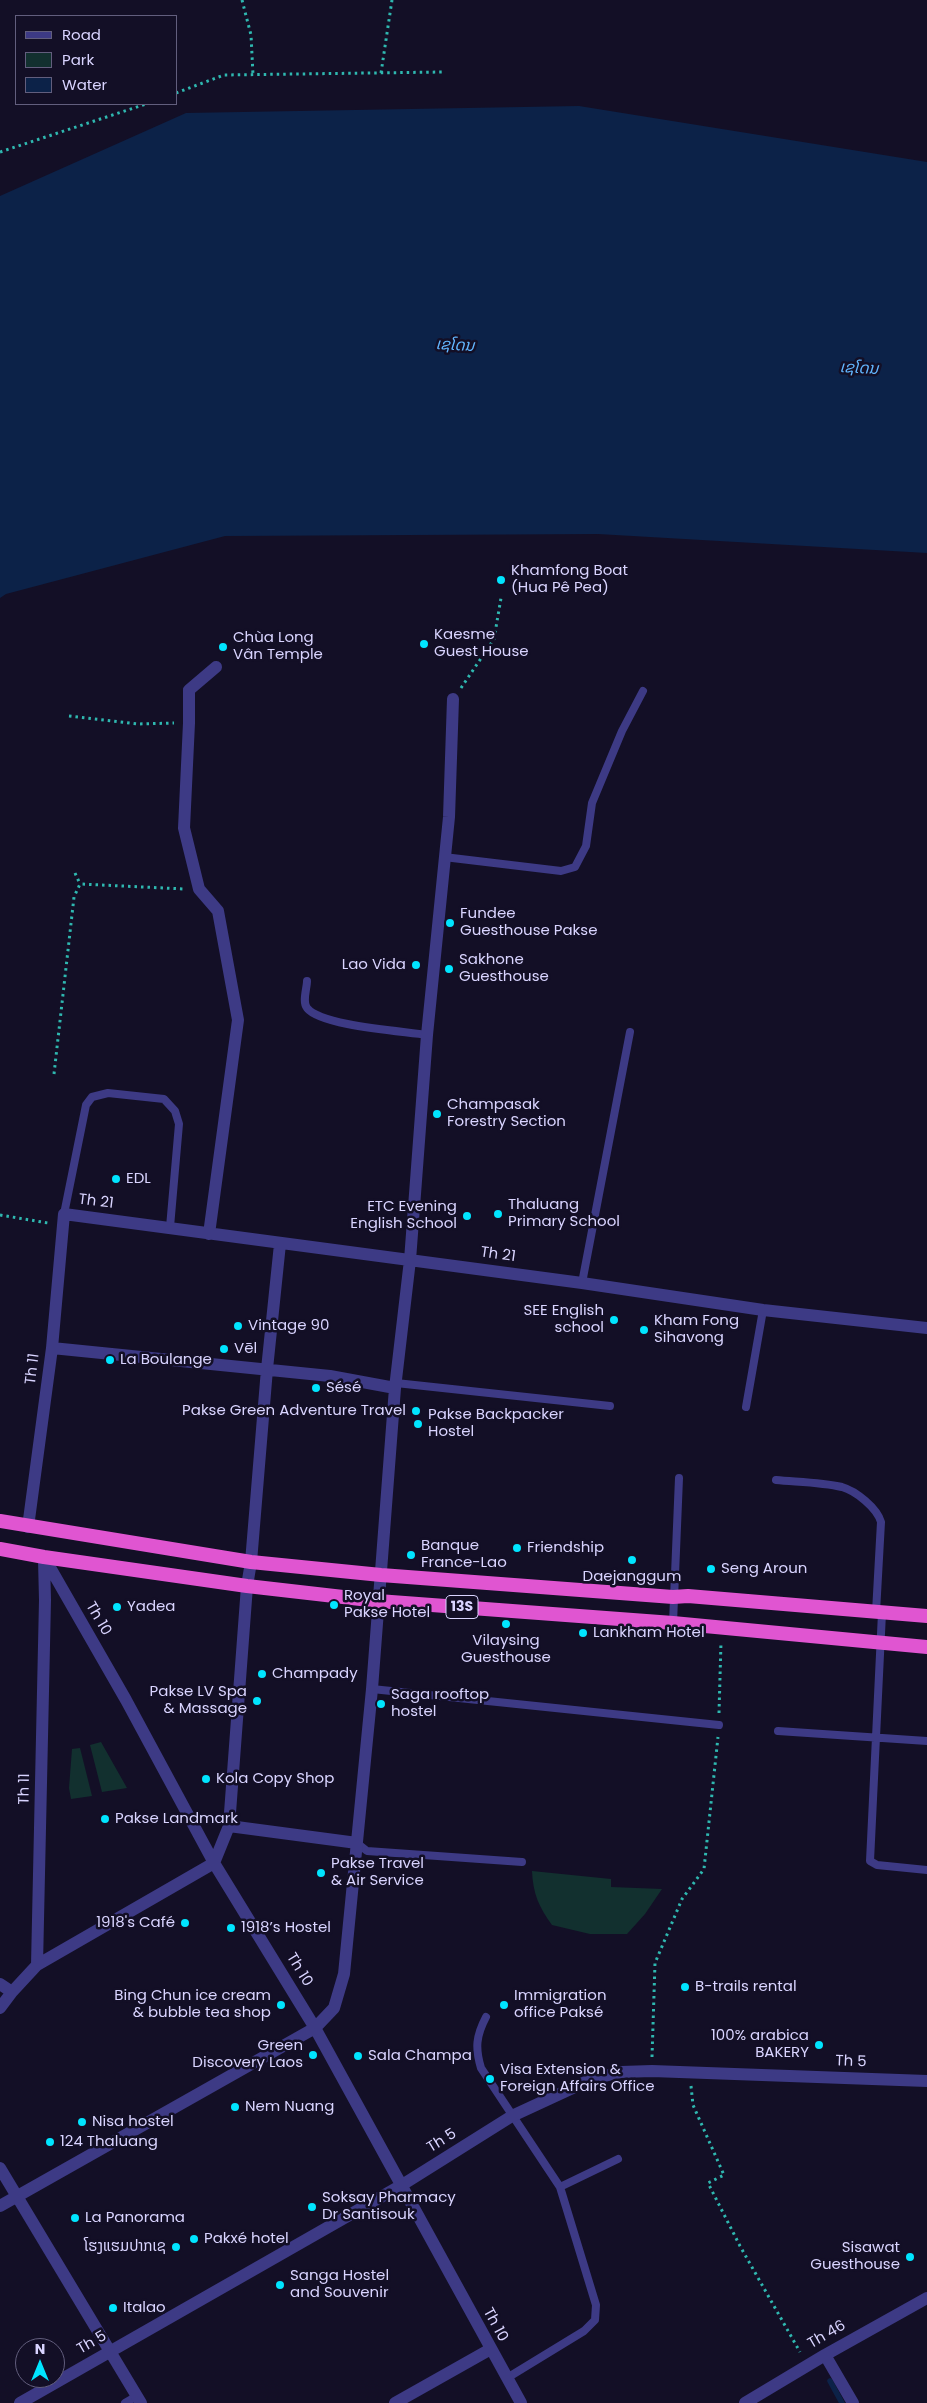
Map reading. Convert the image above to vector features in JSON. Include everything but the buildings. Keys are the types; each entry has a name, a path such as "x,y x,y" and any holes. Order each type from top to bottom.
{"highway":[{"name":"13S","path":"0,1521 251,1562 381,1575 673,1597 688,1596 927,1616"},
{"name":"13S","path":"0,1549 247,1586 378,1601 673,1623 927,1647"}],"street":[{"path":"209,1234 238,1020 218,911 199,889 184,828 190,723 188,690 216,666"},
{"path":"0,2206 315,2028 334,2008 344,1974 372,1689 396,1386 410,1260 427,1035 449,816 453,699"},
{"name":"Th 21","path":"64,1220 170,1227 280,1244 582,1282 763,1310 927,1328"},
{"name":"Th 11","path":"28,1526 52,1348 64,1220"},
{"path":"0,2008 12,1992 37,1966 214,1862 229,1826 247,1586 251,1562 266,1370 280,1244"},
{"path":"52,1348 330,1376 396,1386"},
{"name":"Th 11","path":"37,1966 45,1600 44,1557"},
{"name":"Th 10","path":"44,1557 126,1700 214,1862 315,2028 402,2185 489,2350 520,2403"},
{"path":"229,1826 357,1844"},
{"path":"0,1984 12,1992"},
{"name":"Th 5","path":"20,2403 402,2185 512,2116 592,2078 621,2072 652,2070 927,2081"},
{"path":"0,2168 139,2400"},
{"name":"Th 46","path":"745,2403 825,2355 927,2298"},
{"path":"395,2403 489,2350"},
{"path":"825,2355 853,2403"}],"lane":[{"path":"444,857 561,871 575,867 586,846 592,804 622,731 643,691"},
{"path":"307,981 305,1004 307,1008 325,1019 427,1035"},
{"path":"582,1282 630,1032"},
{"path":"64,1220 86,1105 92,1096 108,1093 164,1099 175,1110 179,1124 170,1227"},
{"path":"746,1407 763,1310"},
{"path":"396,1386 610,1406"},
{"path":"673,1623 679,1478"},
{"path":"776,1480 843,1487 874,1509 881,1522 880,1642 870,1861 877,1865 927,1870"},
{"path":"372,1689 719,1725"},
{"path":"778,1731 927,1741"},
{"path":"357,1844 367,1851 522,1862"},
{"path":"486,2017 478,2033 476,2049 481,2068 560,2188 596,2305 595,2320 584,2331 507,2378"},
{"path":"560,2188 618,2159"},
{"path":"125,2403 139,2400"}],"path":[{"path":"242,0 251,35 253,75"},
{"path":"381,73 392,0"},
{"path":"178,92 224,75 443,72"},
{"path":"0,152 143,105"},
{"path":"453,699 494,640 501,598"},
{"path":"69,716 138,724 190,723"},
{"path":"54,1074 74,897 80,884 75,873"},
{"path":"80,884 199,889"},
{"path":"0,1215 64,1220"},
{"path":"652,2070 651,2034 655,1963 682,1899 704,1869 719,1725 721,1629"},
{"path":"691,2073 693,2105 724,2175 708,2183 740,2246 808,2366"}],"green space":[{"path":"101,1742 127,1788 102,1792 90,1745"},
{"path":"80,1748 92,1796 71,1799 69,1788 72,1749"},
{"path":"532,1871 611,1879 611,1887 662,1889 645,1914 627,1934 590,1934 552,1925 537,1900"}],"water":[{"name":"ເຊໂດນ","path":"579,106 927,162 927,553 598,534 225,536 6,594 0,598 0,196 186,113"}],"waterway":[{"path":"830,2381 842,2403"}],"place":[{"name":"Khamfong Boat (Hua Pê Pea)","path":"501,580"},
{"name":"Kaesme Guest House","path":"424,644"},
{"name":"Chùa Long Vân Temple","path":"223,647"},
{"name":"Fundee Guesthouse Pakse","path":"450,923"},
{"name":"Lao Vida","path":"416,965"},
{"name":"Sakhone Guesthouse","path":"449,969"},
{"name":"Champasak Forestry Section","path":"437,1114"},
{"name":"EDL","path":"116,1179"},
{"name":"Thaluang Primary School","path":"498,1214"},
{"name":"ETC Evening English School","path":"467,1216"},
{"name":"SEE English school","path":"614,1320"},
{"name":"Vintage 90","path":"238,1326"},
{"name":"Kham Fong Sihavong","path":"644,1330"},
{"name":"Vēl","path":"224,1349"},
{"name":"La Boulange","path":"110,1360"},
{"name":"Sésé","path":"316,1388"},
{"name":"Pakse Green Adventure Travel","path":"416,1411"},
{"name":"Pakse Backpacker Hostel","path":"418,1424"},
{"name":"Friendship","path":"517,1548"},
{"name":"Banque France-Lao","path":"411,1555"},
{"name":"Daejanggum","path":"632,1560"},
{"name":"Seng Aroun","path":"711,1569"},
{"name":"Royal Pakse Hotel","path":"334,1605"},
{"name":"Yadea","path":"117,1607"},
{"name":"Vilaysing Guesthouse","path":"506,1624"},
{"name":"Lankham Hotel","path":"583,1633"},
{"name":"Champady","path":"262,1674"},
{"name":"Pakse LV Spa & Massage","path":"257,1701"},
{"name":"Saga rooftop hostel","path":"381,1704"},
{"name":"Kola Copy Shop","path":"206,1779"},
{"name":"Pakse Landmark","path":"105,1819"},
{"name":"Pakse Travel & Air Service","path":"321,1873"},
{"name":"1918's Café","path":"185,1923"},
{"name":"1918’s Hostel","path":"231,1928"},
{"name":"B-trails rental","path":"685,1987"},
{"name":"Bing Chun ice cream & bubble tea shop","path":"281,2005"},
{"name":"Immigration office Paksé","path":"504,2005"},
{"name":"100% arabica BAKERY","path":"819,2045"},
{"name":"Green Discovery Laos","path":"313,2055"},
{"name":"Sala Champa","path":"358,2056"},
{"name":"Visa Extension & Foreign Affairs Office","path":"490,2079"},
{"name":"Nem Nuang","path":"235,2107"},
{"name":"Nisa hostel","path":"82,2122"},
{"name":"124 Thaluang","path":"50,2142"},
{"name":"Soksay Pharmacy Dr Santisouk","path":"312,2207"},
{"name":"La Panorama","path":"75,2218"},
{"name":"Pakxé hotel","path":"194,2239"},
{"name":"ໂຮງແຮມປາກເຊ","path":"176,2247"},
{"name":"Sisawat Guesthouse","path":"910,2257"},
{"name":"Sanga Hostel and Souvenir","path":"280,2285"},
{"name":"Italao","path":"113,2308"}]}
